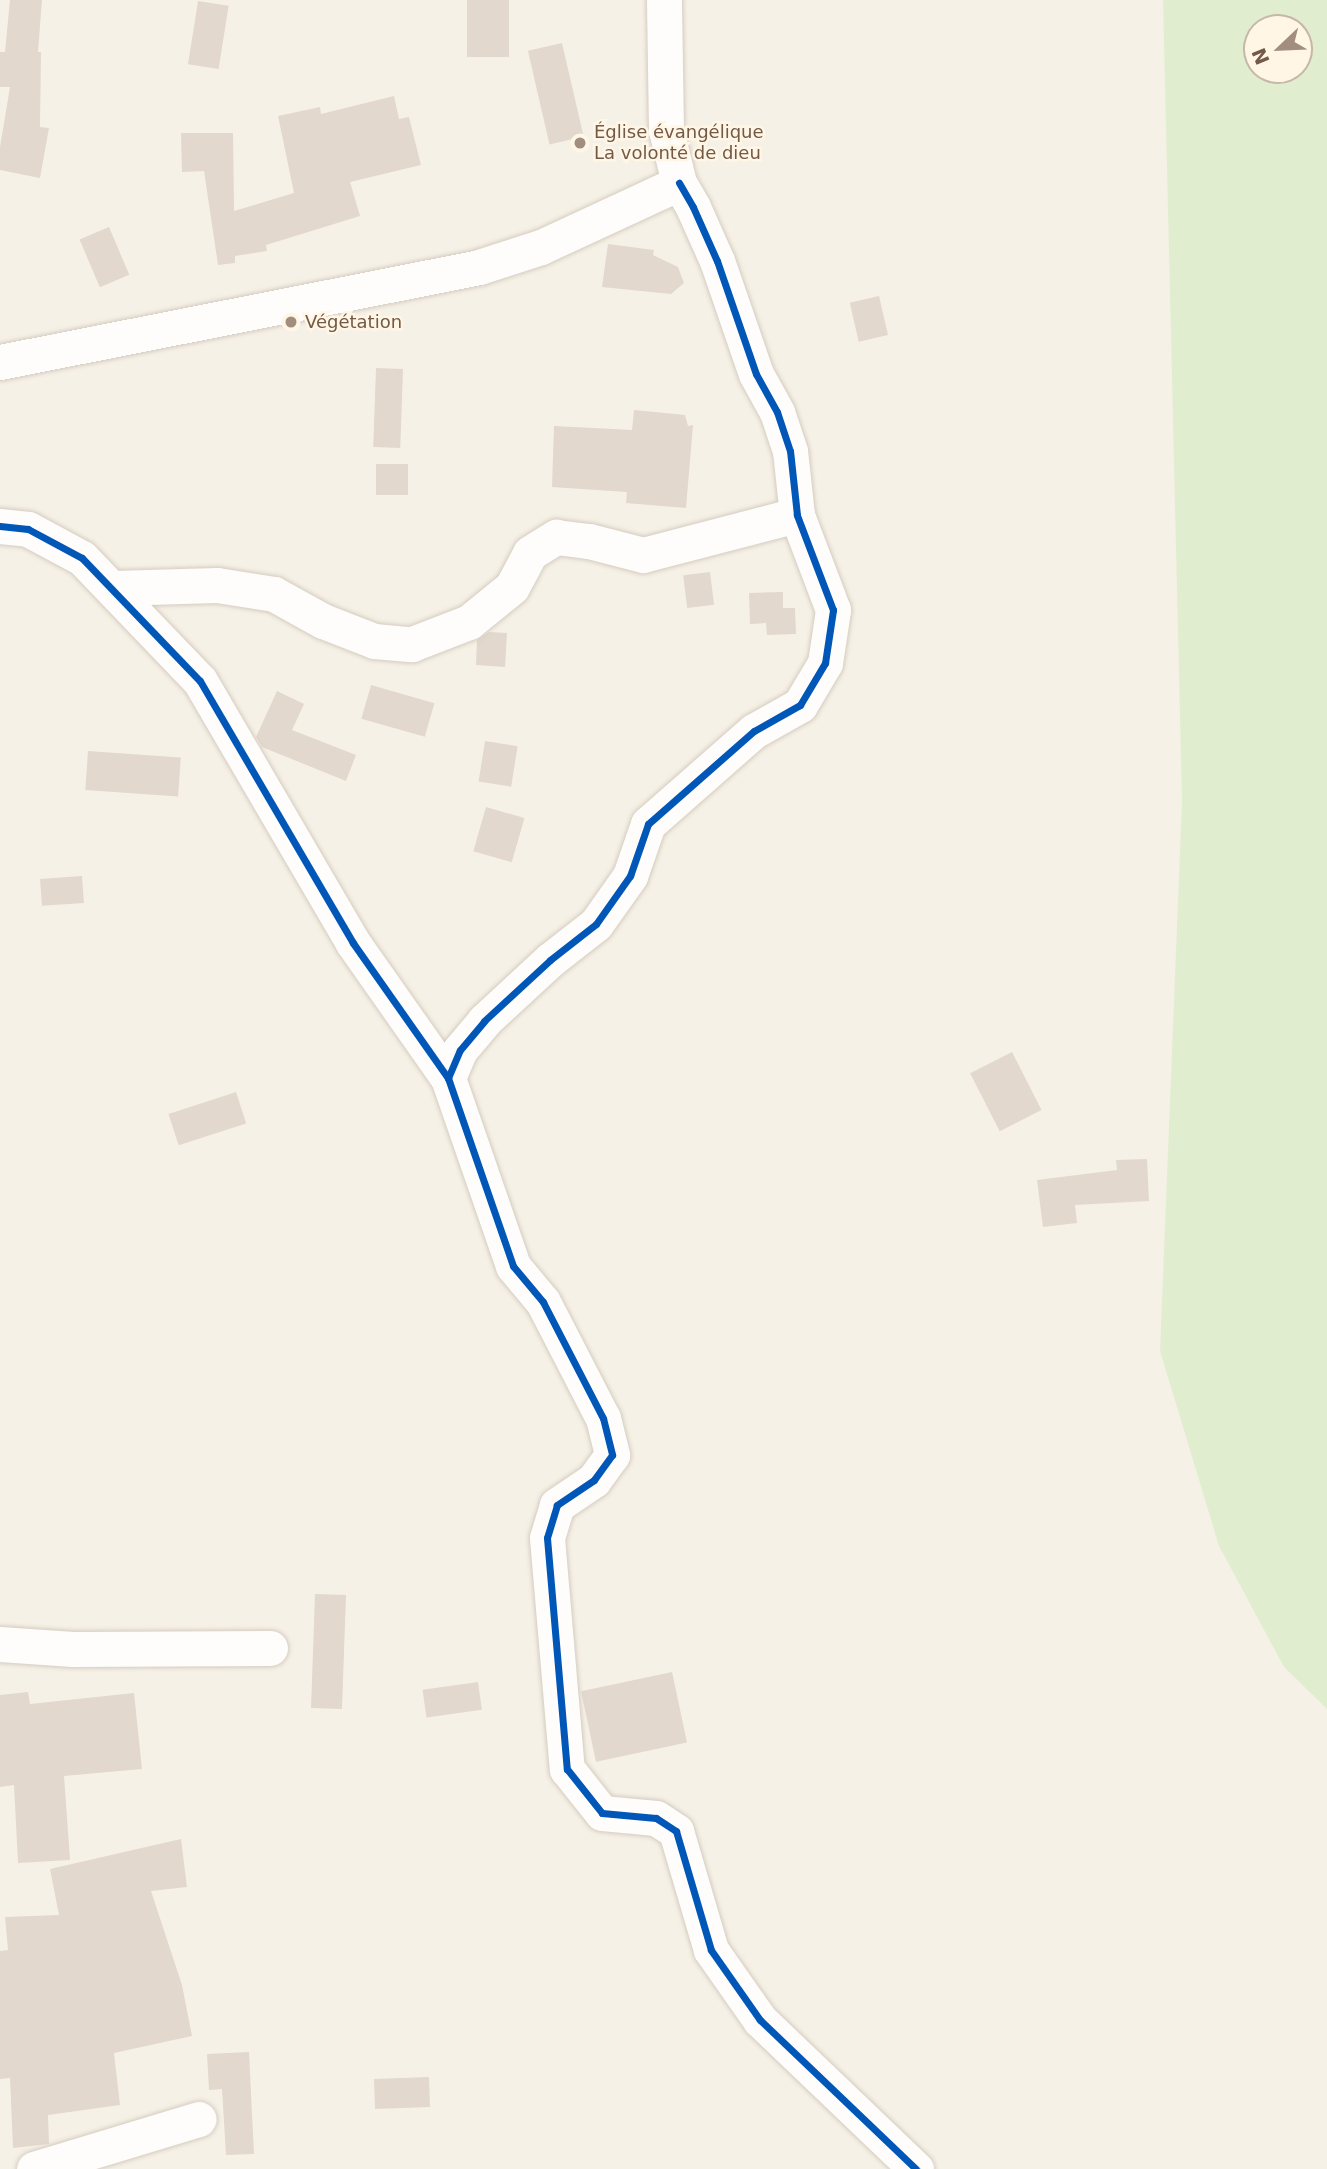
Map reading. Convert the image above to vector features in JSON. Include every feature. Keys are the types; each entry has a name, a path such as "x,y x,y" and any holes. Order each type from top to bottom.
{"street":[{"path":"447,1078 460,1049 484,1021 550,960 596,924 613,903 630,876 648,824 754,731 800,705 825,663 833,610 797,515 790,451 777,412 756,374 717,261 693,206 679,183 666,131 664,0"},
{"path":"0,362 479,267 541,247 679,183"},
{"path":"113,588 217,585 274,594 323,621 374,641 412,644 469,622 512,587 530,554 556,537 589,541 643,555 797,515"},
{"path":"9,522 82,558 200,681 353,943 447,1078 513,1266 549,1314 603,1418 612,1455 594,1480 557,1505 547,1538 567,1769 602,1813 656,1818 676,1831 711,1950 760,2020 916,2169"},
{"path":"0,1644 73,1648 270,1648"},
{"path":"34,2169 199,2119"}],"green space":[{"path":"1163,0 1327,0 1327,1709 1284,1667 1219,1546 1160,1351 1182,801"}],"building":[{"path":"10,0 42,0 38,52 41,52 40,127 49,128 40,178 0,170 0,147 10,87 0,87 0,52 5,52"},
{"path":"467,0 509,0 509,57 467,57"},
{"path":"198,1 229,6 219,69 188,64"},
{"path":"562,43 584,137 549,144 528,51"},
{"path":"394,96 399,119 409,117 421,165 350,182 360,216 266,245 267,251 235,256 235,263 218,265 204,171 182,172 181,133 233,133 234,211 294,193 278,116 320,107 321,114"},
{"path":"109,227 129,275 100,287 80,240"},
{"path":"608,244 654,250 653,255 678,267 684,283 671,294 602,287"},
{"path":"879,296 888,335 859,342 850,303"},
{"path":"376,368 403,369 400,448 373,447"},
{"path":"634,410 685,415 688,426 693,425 686,508 626,503 627,492 552,487 554,426 632,430"},
{"path":"376,464 408,464 408,495 376,495"},
{"path":"710,572 714,605 687,608 683,575"},
{"path":"783,592 783,608 795,608 796,634 767,635 766,623 750,624 749,593"},
{"path":"489,632 507,633 505,667 476,665 477,640"},
{"path":"371,685 434,703 425,737 361,719"},
{"path":"277,691 304,704 292,730 356,755 346,781 262,747 256,737"},
{"path":"485,741 518,746 511,787 479,781"},
{"path":"88,751 181,757 178,796 85,790"},
{"path":"486,807 524,818 512,862 473,851"},
{"path":"82,876 84,903 42,906 40,879"},
{"path":"1012,1052 1042,1110 1000,1131 970,1073"},
{"path":"236,1092 246,1123 179,1145 168,1114"},
{"path":"1147,1159 1149,1201 1075,1205 1077,1223 1043,1227 1037,1180 1117,1170 1116,1160"},
{"path":"315,1594 346,1595 342,1709 311,1708"},
{"path":"672,1672 687,1742 596,1762 581,1691"},
{"path":"478,1682 482,1710 426,1718 423,1690"},
{"path":"28,1692 30,1704 134,1693 142,1769 64,1776 70,1860 18,1863 14,1785 0,1787 0,1695"},
{"path":"181,1839 187,1887 151,1891 182,1985 192,2036 114,2053 120,2105 48,2115 49,2144 13,2148 10,2078 0,2079 0,1951 8,1950 5,1917 59,1915 50,1869"},
{"path":"249,2052 254,2154 226,2155 222,2089 209,2090 207,2054"},
{"path":"429,2077 430,2107 375,2109 374,2079"}],"cycle path":[{"path":"448,1078 460,1050 484,1021 550,960 596,924 630,876 648,824 754,731 800,705 825,663 833,610 797,515 790,451 777,412 756,374 717,261 679,183"},
{"path":"0,526 28,529 82,558 200,681 353,943 448,1078 513,1266 543,1302 603,1418 612,1455 594,1480 557,1505 547,1538 567,1769 602,1813 656,1818 676,1831 711,1950 760,2020 916,2169"}],"place":[{"name":"Église évangélique La volonté de dieu","path":"580,143"},
{"name":"Végétation","path":"291,322"}]}
